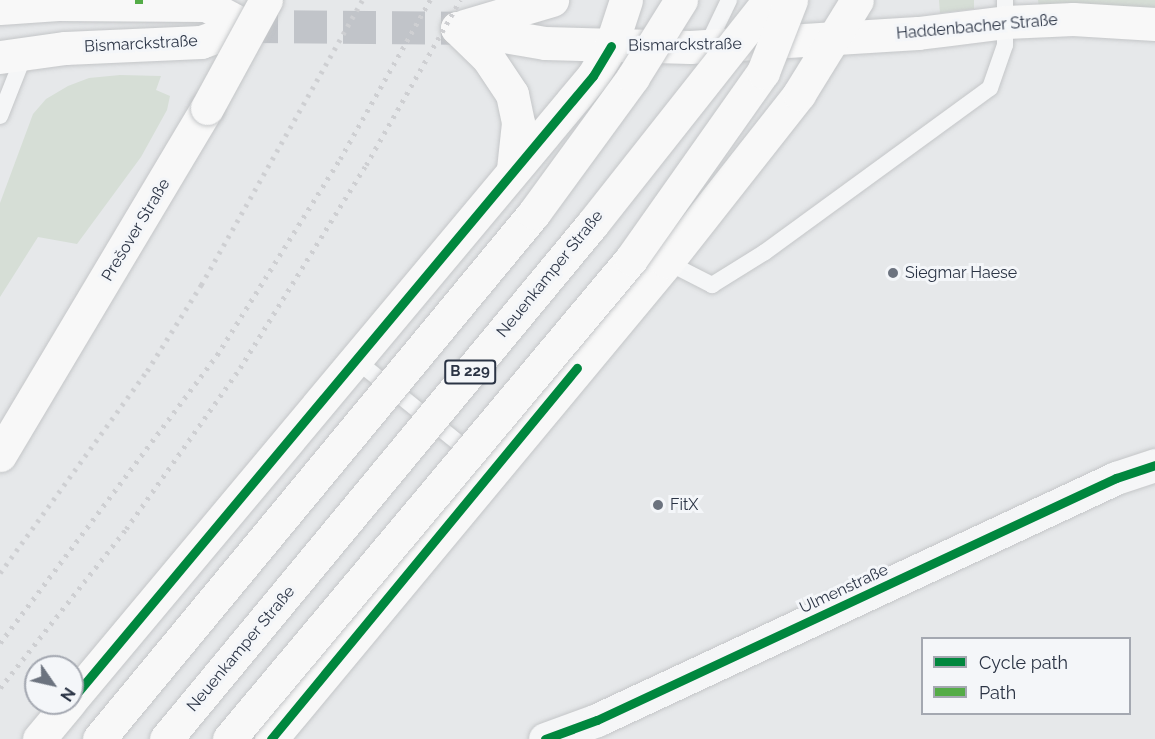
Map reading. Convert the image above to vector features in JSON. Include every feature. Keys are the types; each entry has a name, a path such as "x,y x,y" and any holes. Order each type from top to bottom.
{"main road":[{"name":"Prešover Straße","path":"0,455 207,108 266,0"},
{"path":"513,169 518,123 512,94 488,58 457,28 552,0"},
{"path":"84,685 593,76 610,46 626,0"},
{"name":"B 229","path":"99,739 534,213 633,77 681,0"},
{"name":"Neuenkamper Straße","path":"166,739 593,223 769,0"},
{"path":"229,739 631,259 763,72 791,0"},
{"path":"271,739 667,262 799,94 857,0"},
{"name":"Bismarckstraße","path":"0,8 139,2 206,5 245,26 201,42 12,55"},
{"name":"Haddenbacher Straße","path":"835,38 1005,11 1073,20 1155,24"},
{"name":"Bismarckstraße","path":"457,28 545,43 610,46 707,46 835,38"},
{"path":"39,739 59,715"}],"street":[{"name":"Ulmenstraße","path":"554,738 1116,478 1155,465"}],"lane":[{"path":"707,46 729,0"},
{"path":"667,262 712,285 765,252 990,88 1005,45 1005,11"},
{"path":"0,116 12,55"},
{"path":"356,360 492,470"}],"shaded area":[{"path":"939,0 974,0 974,9 940,13"},
{"path":"1038,0 1155,0 1155,9 1039,6"},
{"path":"120,75 161,76 156,90 170,96 167,110 141,157 77,244 38,237 0,297 0,203 33,114 46,99 68,86 89,78"}],"tunnel":[{"path":"245,26 457,28"}],"railway":[{"path":"0,573 147,371 201,285 362,0"},
{"path":"0,643 217,355 340,159 430,0"},
{"path":"0,688 126,529 240,368 366,165 460,0"}],"cycle path":[{"path":"84,685 593,76 611,46"},
{"path":"271,739 577,368"},
{"path":"545,739 597,720 1116,478 1155,465"}],"place":[{"name":"Siegmar Haese","path":"893,273"},
{"name":"FitX","path":"658,505"}]}
